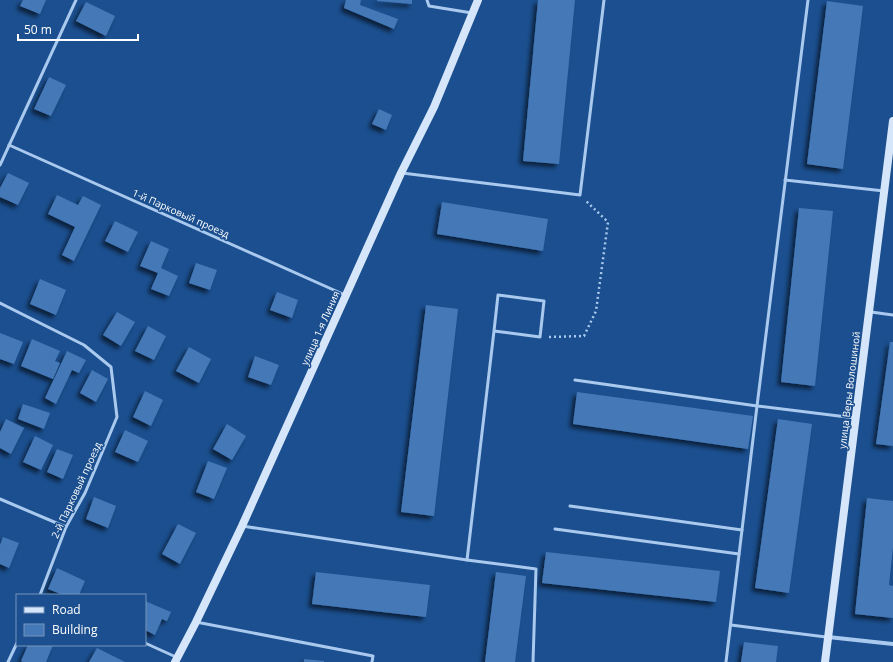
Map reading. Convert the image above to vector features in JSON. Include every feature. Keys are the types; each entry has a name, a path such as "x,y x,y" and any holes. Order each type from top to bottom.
{"main road":[{"name":"улица 1-я Линия","path":"176,660 242,526 400,173 434,107 474,13 478,0"},
{"name":"улица Веры Волошиной","path":"824,662 893,121"}],"street":[{"path":"828,637 893,644"}],"lane":[{"path":"0,165 76,0"},
{"path":"427,0 429,6 474,13"},
{"path":"400,173 580,195 604,0"},
{"path":"726,662 808,0"},
{"name":"1-й Парковый проезд","path":"9,145 346,295"},
{"path":"785,180 884,191"},
{"path":"467,560 498,295 544,301 540,337 494,331"},
{"name":"2-й Парковый проезд","path":"0,302 84,346 111,367 117,417 85,493 66,527 40,594"},
{"path":"869,312 893,315"},
{"path":"575,380 757,406 856,418"},
{"path":"0,499 66,527"},
{"path":"570,506 742,530"},
{"path":"242,526 536,569 533,662"},
{"path":"554,529 740,554"},
{"path":"196,622 373,656 372,662"},
{"path":"731,625 828,637"},
{"path":"146,644 176,660"},
{"path":"8,662 16,645"}],"path":[{"path":"540,337 584,336 596,311 608,222 580,195"}],"building":[{"path":"23,0 46,0 40,14 20,6"},
{"path":"346,0 361,0 360,5 398,19 394,29 344,8"},
{"path":"412,0 412,4 377,1"},
{"path":"538,0 575,0 559,164 523,161"},
{"path":"827,1 863,6 843,169 807,164"},
{"path":"86,2 115,16 106,36 76,21"},
{"path":"49,77 66,85 51,116 34,109"},
{"path":"379,109 392,115 386,130 372,124"},
{"path":"8,173 29,183 18,205 0,197 0,188"},
{"path":"57,195 78,205 83,196 101,205 74,261 62,255 75,227 48,214"},
{"path":"442,202 548,219 543,251 437,234"},
{"path":"799,208 833,211 815,386 781,382"},
{"path":"115,221 138,232 128,252 105,241"},
{"path":"151,241 169,249 161,268 178,276 169,296 151,289 158,273 140,266"},
{"path":"196,263 217,270 210,290 189,283"},
{"path":"40,279 66,290 56,315 30,304"},
{"path":"277,292 298,300 292,318 270,310"},
{"path":"426,305 458,309 434,516 401,512"},
{"path":"117,312 135,322 121,346 103,335"},
{"path":"148,326 166,336 154,360 135,351"},
{"path":"0,333 23,342 14,364 0,359"},
{"path":"32,339 60,351 55,361 60,363 53,379 21,366"},
{"path":"890,342 893,342 893,446 876,444"},
{"path":"189,347 211,359 199,383 176,371"},
{"path":"67,351 86,360 79,373 72,370 56,404 45,398"},
{"path":"255,356 279,365 271,385 248,377"},
{"path":"92,370 108,379 96,402 80,393"},
{"path":"145,391 163,400 151,426 133,417"},
{"path":"577,392 753,416 748,449 573,424"},
{"path":"23,404 50,413 44,429 18,419"},
{"path":"6,419 24,428 11,454 0,448 0,432"},
{"path":"778,419 812,424 789,593 755,588"},
{"path":"227,424 246,436 232,460 213,449"},
{"path":"125,430 148,441 138,462 115,452"},
{"path":"35,436 53,445 41,470 23,462"},
{"path":"57,449 73,455 63,479 47,472"},
{"path":"208,461 227,468 214,499 196,492"},
{"path":"94,497 116,506 108,528 86,519"},
{"path":"867,498 893,501 893,547 889,585 893,586 893,618 855,614"},
{"path":"178,524 196,533 180,564 162,554"},
{"path":"3,537 19,543 9,568 0,564 0,545"},
{"path":"546,552 720,571 716,602 542,583"},
{"path":"57,568 85,581 79,594 60,594 48,589"},
{"path":"316,572 430,585 426,617 312,604"},
{"path":"496,572 526,576 515,662 485,662"},
{"path":"146,601 171,612 167,621 162,619 155,635 146,630"},
{"path":"744,642 778,646 776,662 741,662"},
{"path":"28,646 53,646 46,662 21,661"},
{"path":"97,648 125,662 89,662"},
{"path":"304,659 324,661 324,662 304,662"}]}
